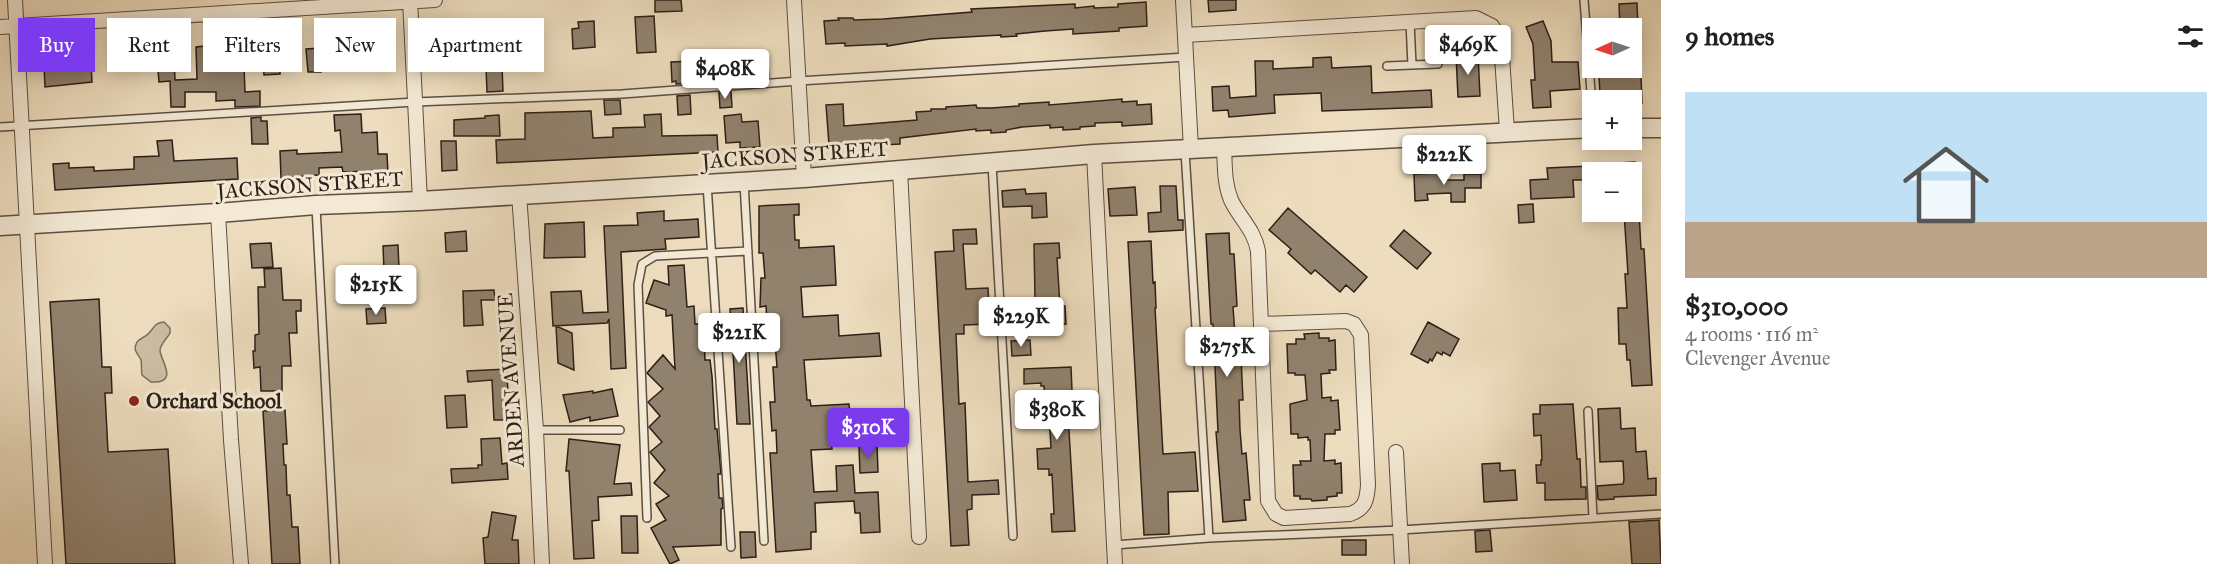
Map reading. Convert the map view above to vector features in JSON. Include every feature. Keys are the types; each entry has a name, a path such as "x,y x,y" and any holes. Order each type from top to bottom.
{"street":[{"path":"15,0 45,564"},
{"path":"0,27 435,0"},
{"path":"794,0 804,178"},
{"path":"1183,0 1188,149"},
{"path":"410,1 420,201"},
{"path":"1185,35 1476,18 1492,26 1501,42 1507,131"},
{"name":"JACKSON STREET","path":"0,226 218,213 316,204 420,201 744,182 1094,154 1582,128"},
{"path":"1642,128 1661,128"},
{"path":"1224,147 1226,180 1231,199 1256,238 1258,251 1268,501 1271,509 1284,518 1350,514 1359,511 1364,506 1368,485 1361,335 1358,328 1347,321 1261,324"},
{"path":"1094,154 1115,564"},
{"path":"900,170 919,537"},
{"name":"ARDEN AVENUE","path":"519,194 536,430 542,564"},
{"path":"218,213 231,440 241,564"},
{"path":"1395,452 1402,564"}],"lane":[{"path":"1584,0 1591,90"},
{"path":"1410,22 1412,65"},
{"path":"0,127 415,102 622,94 1186,57"},
{"path":"1387,66 1438,64"},
{"path":"1188,149 1209,538"},
{"path":"992,162 1013,536"},
{"path":"744,182 764,541"},
{"path":"708,184 731,547"},
{"path":"316,204 335,564"},
{"path":"647,518 638,285 642,264 655,256 748,251"},
{"path":"1588,411 1593,518"},
{"path":"536,430 620,430"},
{"path":"1114,545 1661,514"}],"shaded area":[{"path":"164,322 170,328 170,333 160,350 167,375 160,382 151,382 142,375 141,360 135,350 136,345 156,324"}],"building":[{"path":"655,0 681,0 682,11 655,12"},
{"path":"1208,0 1236,0 1236,10 1209,12"},
{"path":"1146,2 1147,26 1119,28 1119,31 1073,34 1073,29 1016,34 1017,36 930,39 887,46 887,44 845,46 845,43 826,44 824,21 839,20 838,18 883,19 972,12 971,9 1075,4 1075,8 1118,7 1118,4"},
{"path":"1637,3 1638,18 1620,18 1619,4"},
{"path":"654,16 656,52 637,53 635,17"},
{"path":"594,21 595,47 573,49 572,29 579,28 578,22"},
{"path":"1543,21 1551,41 1552,62 1578,62 1580,89 1550,91 1551,107 1533,108 1531,80 1535,80 1533,44 1526,27"},
{"path":"203,46 203,72 244,72 245,92 260,91 260,106 235,107 235,100 216,101 216,92 185,92 185,107 171,107 170,81 159,82 158,72 175,72 175,80 197,79 196,47"},
{"path":"314,48 314,72 308,72 306,49"},
{"path":"1478,54 1480,96 1458,97 1456,55"},
{"path":"763,55 763,63 768,63 769,77 689,81 690,83 676,84 676,81 672,82 671,62 740,59 740,57"},
{"path":"1331,57 1332,68 1371,66 1372,93 1431,90 1432,107 1322,111 1321,93 1274,95 1275,113 1229,117 1228,110 1213,111 1212,87 1229,86 1230,98 1256,96 1255,61 1273,61 1273,69 1313,67 1313,58"},
{"path":"44,72 91,72 92,82 45,87"},
{"path":"264,72 280,72 280,74 264,75"},
{"path":"486,72 502,72 503,91 487,92"},
{"path":"1599,78 1641,78 1642,90 1600,90"},
{"path":"719,92 731,92 732,107 720,108"},
{"path":"690,95 691,114 678,115 677,96"},
{"path":"1122,99 1122,102 1137,101 1137,105 1151,104 1152,124 1122,126 1122,122 1095,123 1095,126 1063,130 1063,127 1050,128 1050,125 991,133 991,130 976,131 976,129 900,138 900,144 883,145 883,142 829,145 826,105 843,104 844,126 917,120 916,112 946,109 946,107 976,105 977,108 992,108 1019,106 1019,104 1049,102 1049,105"},
{"path":"604,100 620,100 621,114 605,115"},
{"path":"591,111 593,138 613,137 613,128 645,127 644,115 661,114 662,136 717,135 718,152 497,163 496,140 525,139 525,113"},
{"path":"361,114 362,133 377,132 378,154 387,154 388,173 343,172 342,167 319,168 319,175 281,178 280,151 297,150 297,154 342,152 340,130 335,131 334,115"},
{"path":"741,114 742,122 758,121 760,147 740,148 740,142 726,143 724,116"},
{"path":"499,115 500,136 454,136 454,120"},
{"path":"261,117 261,121 267,121 268,144 252,144 251,118"},
{"path":"172,140 174,161 237,158 238,179 55,190 53,164 69,163 69,168 94,167 94,171 134,169 134,157 159,156 157,141"},
{"path":"441,141 456,141 457,170 442,171"},
{"path":"1582,166 1582,180 1573,180 1574,197 1531,199 1530,180 1548,179 1547,168"},
{"path":"1441,173 1442,180 1464,180 1464,174 1481,174 1481,188 1465,188 1465,202 1451,202 1451,193 1427,194 1428,200 1415,201 1414,174"},
{"path":"1160,186 1176,186 1178,220 1183,220 1183,230 1149,232 1148,213 1161,212"},
{"path":"1135,187 1137,215 1110,216 1108,189"},
{"path":"1025,189 1026,194 1046,193 1047,217 1032,218 1032,206 1003,207 1002,191"},
{"path":"799,204 799,215 794,215 795,240 799,240 799,248 834,246 836,285 801,287 803,317 838,315 839,336 879,333 881,356 804,360 807,400 810,400 811,406 849,404 851,427 830,428 832,449 811,450 814,492 837,491 836,466 853,465 855,493 878,492 880,532 861,533 860,513 855,513 854,501 815,503 816,532 811,532 811,549 776,552 770,453 777,453 776,430 772,431 770,402 775,402 773,367 777,367 775,342 768,342 766,306 760,307 761,278 765,278 763,253 759,253 759,206"},
{"path":"1533,204 1534,222 1519,223 1518,205"},
{"path":"1288,208 1367,277 1354,292 1346,285 1340,292 1315,270 1311,274 1288,253 1291,249 1269,230"},
{"path":"664,211 664,221 698,219 699,237 665,239 666,249 621,252 626,368 611,369 609,319 607,323 553,326 551,292 581,291 583,313 608,312 604,226 638,225 637,213"},
{"path":"584,222 585,257 544,258 545,224"},
{"path":"1625,222 1640,222 1641,249 1644,249 1652,385 1632,386 1626,344 1619,344 1618,308 1627,308 1625,274 1628,274"},
{"path":"976,229 977,244 963,244 966,289 988,288 990,324 964,325 964,334 956,334 959,404 965,403 968,482 998,480 999,494 972,495 972,509 967,510 969,545 951,546 935,252 954,251 953,230"},
{"path":"1404,230 1431,253 1417,269 1390,246"},
{"path":"466,231 467,251 446,252 445,233"},
{"path":"1229,233 1230,254 1234,254 1237,306 1233,307 1237,358 1241,358 1243,400 1239,400 1240,430 1242,454 1246,453 1250,500 1244,500 1246,520 1223,522 1206,234"},
{"path":"1151,241 1163,454 1195,452 1198,491 1168,492 1169,534 1144,535 1128,242"},
{"path":"271,243 273,267 252,268 250,244"},
{"path":"1059,243 1060,258 1057,258 1060,306 1065,306 1066,324 1039,326 1038,299 1035,299 1034,244"},
{"path":"398,245 399,269 384,270 383,246"},
{"path":"684,265 687,307 694,306 695,324 711,324 711,334 704,335 705,360 710,360 712,376 715,429 717,429 721,474 718,474 719,498 722,498 723,508 721,509 721,545 673,547 679,560 670,564 651,528 666,520 656,504 669,496 654,483 665,470 650,452 662,442 649,427 660,416 648,402 663,389 647,373 663,355 675,369 672,315 666,316 666,310 646,303 654,280 669,285 668,266"},
{"path":"281,268 283,300 301,300 301,311 296,311 297,333 289,333 291,366 282,366 282,391 261,391 260,367 254,368 253,351 255,351 255,335 259,334 258,287 265,287 264,269"},
{"path":"494,290 495,300 481,300 483,325 464,326 463,291"},
{"path":"99,299 102,367 111,367 112,393 105,393 108,452 168,449 175,564 66,564 50,302"},
{"path":"385,308 386,323 367,324 366,309"},
{"path":"743,308 750,424 737,424 732,333 723,334 722,323 731,323 730,309"},
{"path":"1428,322 1459,339 1450,356 1437,352 1432,361 1430,359 1428,363 1411,354"},
{"path":"556,326 572,333 574,370 558,363"},
{"path":"1319,333 1319,338 1335,340 1336,370 1329,370 1330,373 1321,374 1322,398 1331,397 1331,401 1338,400 1340,430 1335,430 1335,434 1325,434 1324,461 1335,460 1335,464 1341,463 1342,493 1327,497 1327,500 1312,501 1294,496 1293,465 1301,465 1300,461 1311,461 1308,437 1298,438 1298,434 1291,434 1290,404 1307,400 1305,375 1288,373 1287,344 1296,344 1296,339 1305,339 1304,334"},
{"path":"1030,340 1031,355 1012,356 1011,341"},
{"path":"1071,367 1073,414 1068,414 1075,531 1052,532 1051,514 1054,514 1052,474 1049,475 1049,469 1038,469 1037,449 1051,448 1049,415 1046,416 1044,386 1041,386 1041,383 1024,384 1024,369"},
{"path":"507,369 509,420 494,420 492,380 468,382 467,371"},
{"path":"612,389 618,416 590,421 590,417 570,422 563,395"},
{"path":"465,395 467,427 447,428 445,396"},
{"path":"1573,404 1577,459 1580,459 1581,487 1586,487 1586,499 1545,500 1545,483 1537,483 1536,465 1541,465 1542,460 1541,435 1534,436 1533,414 1540,414 1540,405"},
{"path":"1620,408 1621,429 1635,428 1636,452 1646,451 1648,479 1656,478 1656,495 1598,499 1597,486 1623,484 1624,480 1623,461 1600,462 1598,409"},
{"path":"285,410 287,444 283,444 284,465 286,465 287,495 290,495 292,527 298,527 300,564 272,564 263,411"},
{"path":"500,438 502,464 507,463 508,479 452,483 451,469 478,468 478,465 482,465 481,439"},
{"path":"569,439 620,445 614,484 631,483 632,495 598,497 599,520 592,521 594,558 574,559 569,471 566,471"},
{"path":"877,445 878,472 860,473 859,446"},
{"path":"1500,463 1500,471 1515,470 1517,500 1484,502 1482,464"},
{"path":"492,512 516,516 512,540 518,540 519,564 485,564 483,538 488,537"},
{"path":"621,516 637,516 638,553 622,553"},
{"path":"1659,520 1661,564 1632,564 1629,522"},
{"path":"1490,530 1492,551 1476,552 1475,531"},
{"path":"740,532 755,532 756,557 741,558"},
{"path":"1342,540 1366,540 1366,555 1342,555"}],"place":[{"name":"Orchard School","path":"134,401"}]}
